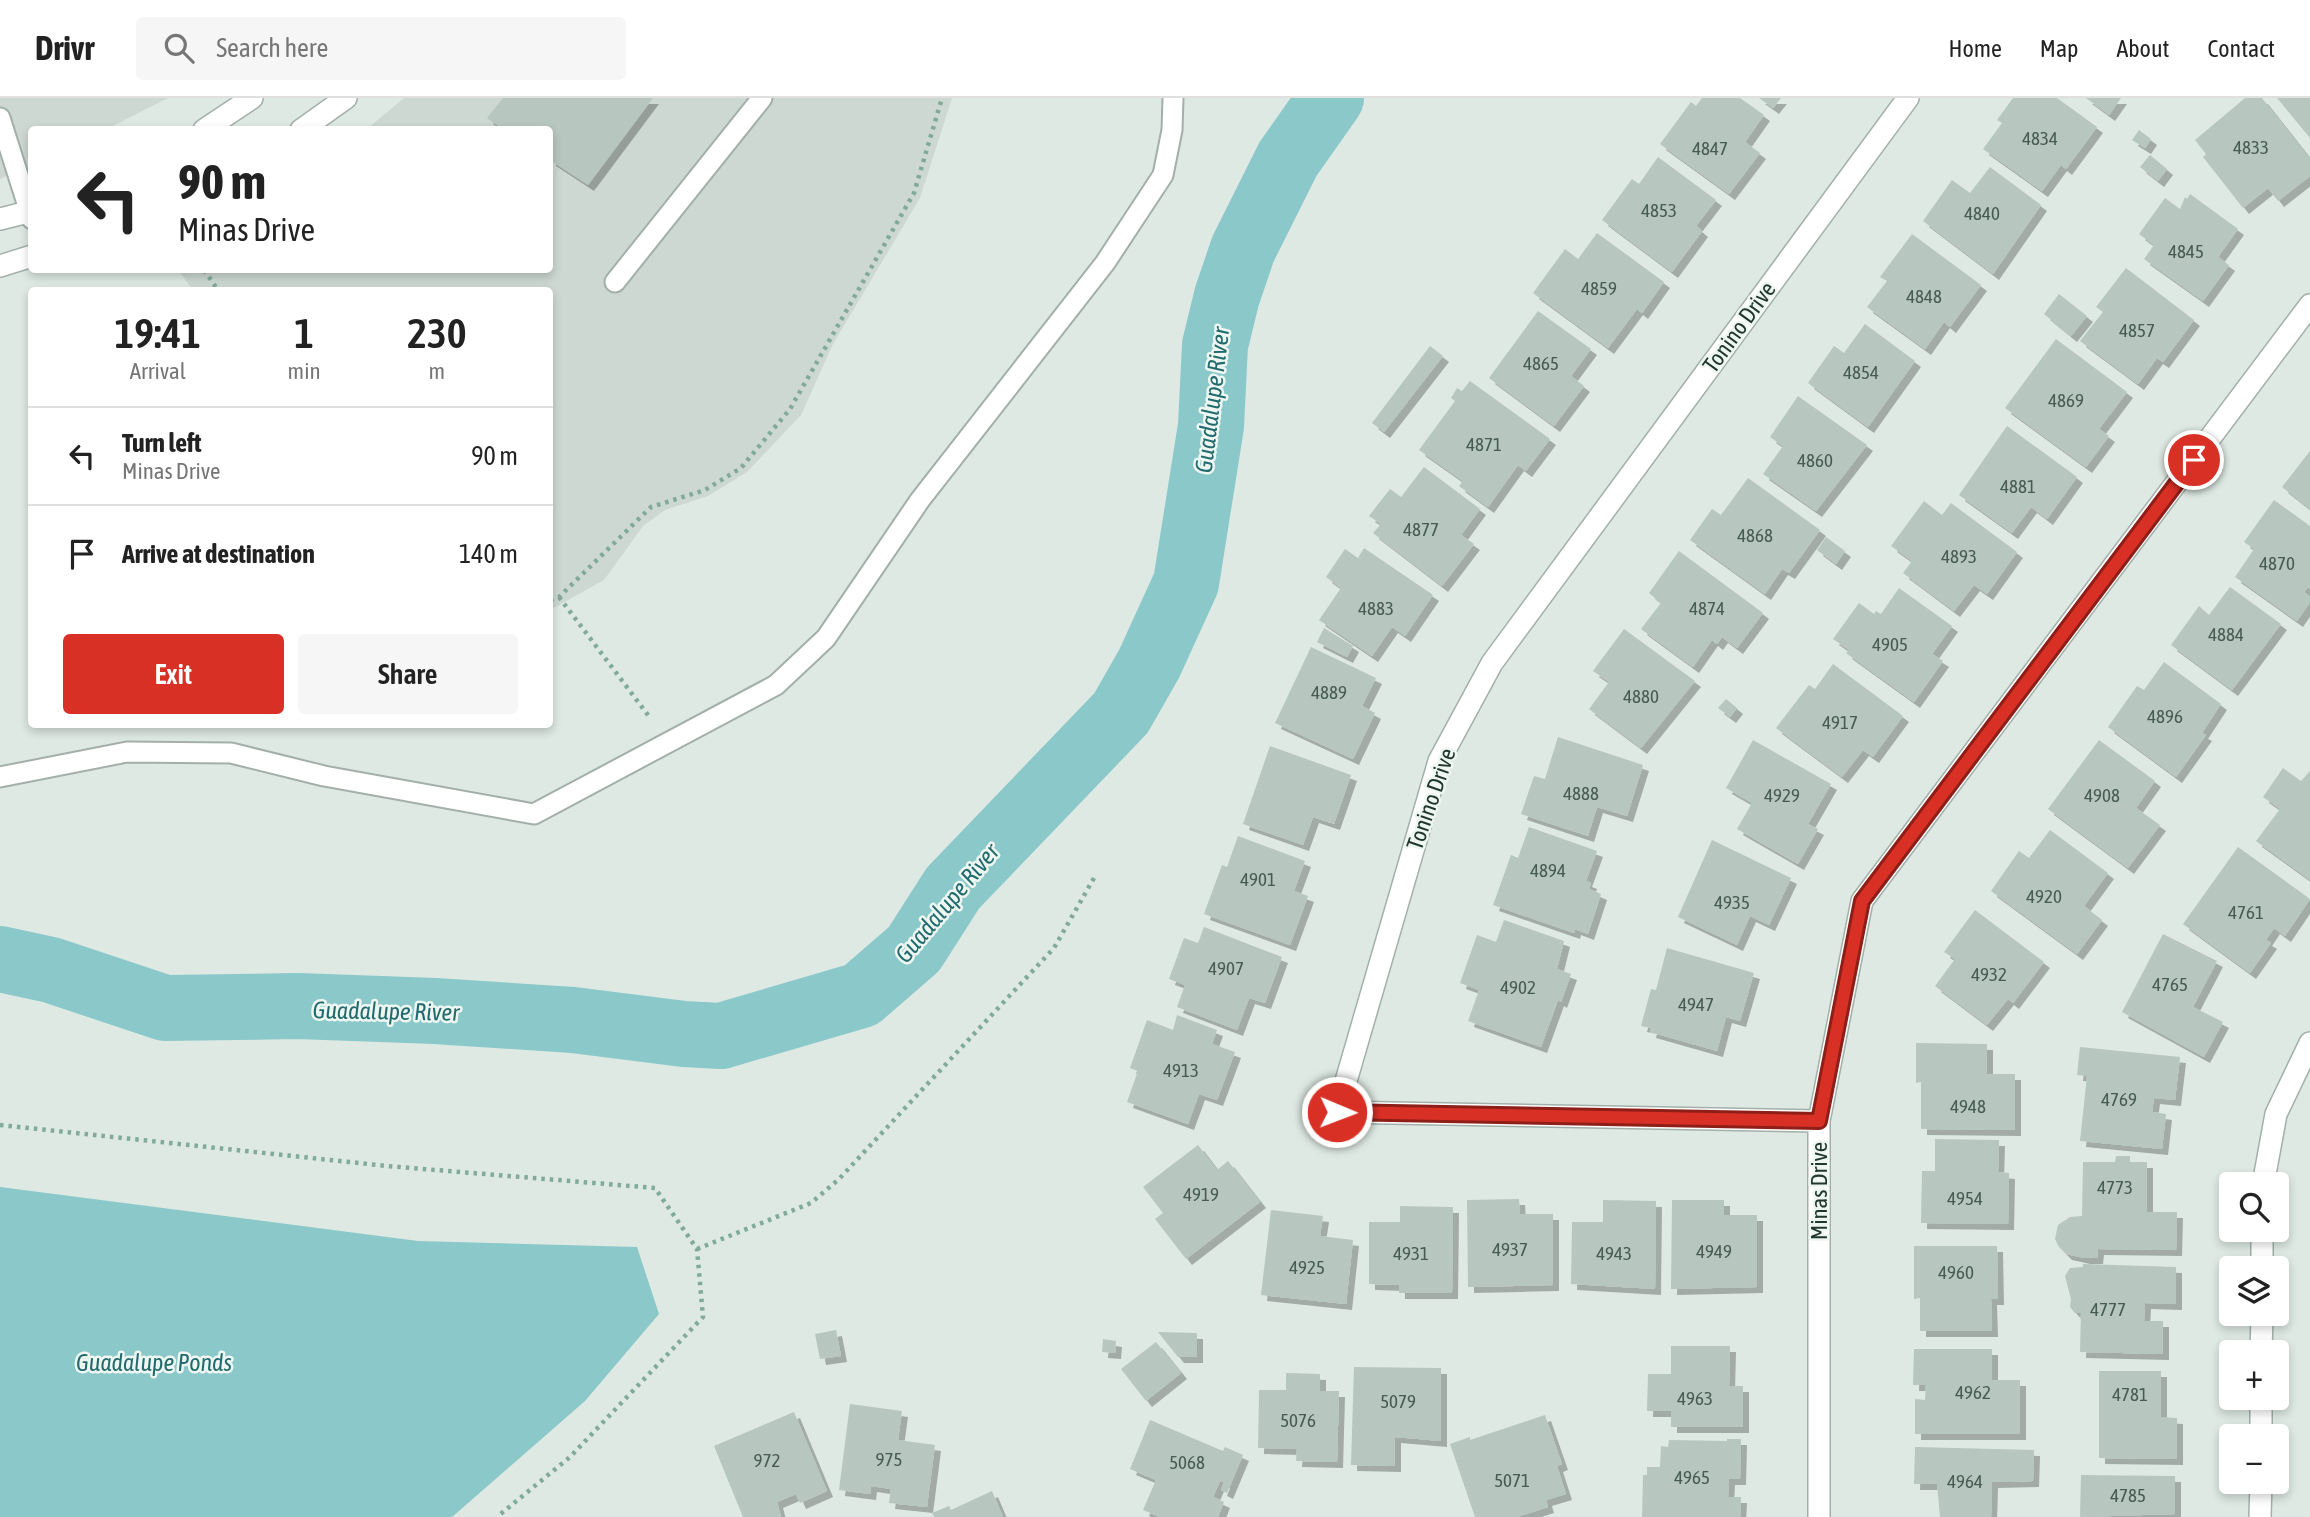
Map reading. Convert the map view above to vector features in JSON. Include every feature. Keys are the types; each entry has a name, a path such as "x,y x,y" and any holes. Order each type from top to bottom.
{"street":[{"path":"210,126 252,98"},
{"path":"307,126 346,98"},
{"name":"Tonino Drive","path":"1819,1121 1337,1112 1439,761 1492,663 1908,98"},
{"path":"0,219 28,214"},
{"path":"0,266 28,257"},
{"name":"Minas Drive","path":"1819,1517 1819,1121 1862,901 2310,306"},
{"path":"2265,1172 2276,1114 2310,1043"},
{"path":"2260,1494 2260,1517"}],"lane":[{"path":"615,282 762,98"},
{"path":"0,777 127,751 231,753 324,776 534,814 776,685 826,638 920,500 1105,263 1163,175 1172,130 1173,98"},
{"path":"0,118 28,205"}],"path":[{"path":"553,599 559,597 651,507 705,490 741,468 790,409 914,193 942,98"},
{"path":"559,597 669,743"},
{"path":"697,1249 811,1203 839,1179 1054,948 1094,878"},
{"path":"0,1125 387,1166 654,1188 697,1249 704,1317 570,1457 497,1517"}],"shaded area":[{"path":"0,98 168,98 113,126 28,126 28,165 0,179"},
{"path":"404,98 952,98 920,198 833,344 801,415 747,472 708,496 665,510 643,526 604,580 553,608 553,287 191,287 180,273 553,273 553,126 371,126"}],"water":[{"name":"Guadalupe Ponds","path":"0,1187 418,1241 637,1247 659,1314 585,1401 452,1517 0,1517"}],"building":[{"path":"503,98 653,98 588,185 553,162 553,126 498,126 487,118"},
{"path":"1702,98 1740,98 1764,115 1745,142 1760,153 1729,194 1660,144 1691,102 1696,106"},
{"path":"1759,98 1781,98 1773,108"},
{"path":"2013,98 2057,98 2097,127 2066,169 2061,165 2042,191 1983,149 2002,123 1997,120"},
{"path":"2086,98 2121,98 2109,115"},
{"path":"2245,98 2262,98 2310,159 2310,176 2278,201 2268,188 2243,208 2203,157 2206,154 2195,140"},
{"path":"2277,98 2310,98 2310,138"},
{"path":"2139,130 2151,139 2145,148 2132,140"},
{"path":"2150,155 2167,169 2158,181 2140,167"},
{"path":"1658,157 1716,200 1696,226 1702,231 1672,272 1602,220 1632,179 1639,184"},
{"path":"1990,167 2041,205 1993,274 1923,221 1952,180 1970,193"},
{"path":"2190,194 2238,229 2218,257 2229,265 2203,301 2144,259 2154,245 2139,234 2165,198 2180,209 2185,197 2187,199"},
{"path":"1597,233 1664,282 1642,313 1637,309 1608,348 1533,293 1565,249 1578,259"},
{"path":"1912,234 1981,285 1950,327 1944,322 1925,349 1867,307 1887,281 1880,277"},
{"path":"2126,268 2194,320 2163,362 2157,358 2138,384 2080,341 2103,312 2096,307"},
{"path":"2059,294 2087,316 2071,336 2044,314"},
{"path":"1538,311 1591,349 1571,376 1584,386 1554,426 1489,378"},
{"path":"1865,324 1915,361 1868,427 1808,383 1834,346 1844,353"},
{"path":"2056,339 2127,392 2099,429 2109,436 2086,467 2005,408"},
{"path":"1430,346 1443,356 1384,432 1372,423"},
{"path":"1470,381 1550,439 1526,471 1518,465 1488,507 1459,486 1463,481 1419,450 1455,401 1451,398 1457,388 1462,391"},
{"path":"1798,396 1867,445 1816,511 1763,474 1783,446 1770,437"},
{"path":"2007,426 2077,477 2047,519 2031,507 2012,533 1959,495"},
{"path":"2310,451 2310,509 2282,487"},
{"path":"1424,467 1480,509 1461,535 1474,544 1442,586 1373,533 1381,524 1369,516 1390,489 1401,497"},
{"path":"1748,478 1820,530 1789,573 1782,569 1765,594 1690,540 1712,509 1721,515"},
{"path":"2274,500 2310,526 2310,589 2308,587 2304,592 2310,597 2310,602 2297,621 2235,577 2254,549 2244,542"},
{"path":"1924,501 1942,515 1951,503 2017,552 1987,594 1974,585 1954,611 1903,573 1912,561 1891,546"},
{"path":"1826,537 1845,551 1836,564 1817,550"},
{"path":"1364,548 1433,595 1405,636 1392,627 1372,656 1319,620 1341,588 1326,577 1345,549 1358,558"},
{"path":"1679,551 1763,613 1737,648 1722,637 1717,644 1712,640 1693,667 1641,629 1661,603 1649,593"},
{"path":"2230,587 2281,624 2232,690 2171,645 2199,606 2209,615"},
{"path":"1899,588 1952,626 1932,654 1943,661 1914,702 1846,653 1849,650 1833,639 1859,603 1874,614 1876,611 1881,614"},
{"path":"1324,628 1353,646 1347,657 1317,642"},
{"path":"1624,629 1695,681 1641,748 1589,709 1609,682 1593,671"},
{"path":"1311,647 1376,678 1362,706 1375,713 1353,759 1275,723"},
{"path":"2164,662 2221,704 2202,733 2206,735 2176,777 2108,727 2137,686 2144,690"},
{"path":"1833,664 1903,716 1873,757 1863,750 1842,777 1776,728 1809,685 1815,689"},
{"path":"1726,699 1737,708 1730,717 1718,708"},
{"path":"1558,737 1643,765 1627,816 1597,807 1588,836 1521,814 1534,776 1545,779"},
{"path":"1753,740 1831,784 1808,824 1818,829 1798,864 1737,829 1752,803 1726,788"},
{"path":"2099,740 2155,781 2136,808 2160,825 2128,868 2048,809"},
{"path":"1270,746 1351,775 1334,824 1313,817 1303,845 1243,824"},
{"path":"2283,768 2301,781 2310,771 2310,880 2256,841 2280,809 2263,797"},
{"path":"1529,827 1597,851 1586,881 1591,883 1589,889 1601,894 1588,934 1575,929 1574,933 1493,905 1511,855 1518,858"},
{"path":"2050,830 2108,873 2084,906 2102,920 2077,954 1991,891 2019,851 2029,858"},
{"path":"1238,836 1305,861 1294,891 1308,896 1290,945 1204,914 1222,865 1227,867"},
{"path":"1712,840 1791,878 1769,925 1750,916 1737,945 1678,917"},
{"path":"2238,847 2310,899 2285,936 2274,928 2266,940 2271,943 2250,973 2183,924"},
{"path":"1975,910 2044,962 2013,1003 2008,999 1987,1025 1935,986 1955,959 1944,952"},
{"path":"1504,920 1564,941 1557,969 1571,974 1561,1002 1558,1000 1541,1047 1468,1021 1479,990 1460,983 1477,935 1496,942"},
{"path":"1204,927 1282,957 1265,1003 1249,998 1237,1030 1177,1007 1185,985 1169,979 1184,938 1198,943"},
{"path":"2163,934 2217,961 2193,1007 2223,1022 2204,1057 2122,1012"},
{"path":"1667,948 1754,973 1740,1021 1726,1017 1717,1051 1650,1032 1651,1028 1641,1026 1651,989 1656,990"},
{"path":"1177,1015 1217,1030 1212,1044 1235,1052 1217,1100 1199,1094 1188,1124 1127,1102 1138,1071 1130,1068 1147,1020 1173,1030"},
{"path":"1916,1043 1987,1044 1987,1074 2015,1074 2015,1130 1921,1129 1921,1082 1916,1083"},
{"path":"2080,1047 2180,1057 2175,1100 2154,1098 2152,1112 2166,1114 2162,1149 2080,1141 2087,1076 2077,1075"},
{"path":"1935,1139 1999,1140 1998,1172 2009,1173 2008,1224 1921,1223 1922,1171 1935,1171"},
{"path":"1198,1145 1217,1170 1228,1161 1260,1202 1186,1259 1155,1219 1163,1213 1143,1187"},
{"path":"2116,1156 2130,1156 2130,1162 2147,1162 2147,1212 2177,1212 2176,1250 2098,1249 2097,1258 2084,1258 2066,1254 2059,1247 2055,1239 2058,1225 2070,1217 2082,1216 2083,1162 2115,1162"},
{"path":"1519,1199 1520,1214 1553,1214 1553,1285 1468,1287 1467,1200"},
{"path":"1603,1200 1656,1201 1655,1289 1571,1284 1572,1222 1603,1222"},
{"path":"1672,1200 1724,1200 1724,1215 1757,1215 1757,1287 1671,1289"},
{"path":"1400,1206 1453,1207 1452,1293 1399,1293 1399,1285 1369,1284 1369,1222 1400,1222"},
{"path":"1271,1210 1323,1216 1320,1236 1353,1240 1346,1304 1261,1295"},
{"path":"1914,1246 1997,1246 1998,1299 1991,1299 1992,1331 1920,1331 1920,1298 1914,1299"},
{"path":"2083,1264 2176,1267 2176,1304 2145,1303 2144,1321 2163,1321 2163,1354 2080,1352 2081,1313 2075,1313 2070,1307 2071,1299 2065,1276 2070,1268 2083,1267"},
{"path":"836,1330 841,1356 820,1359 815,1334"},
{"path":"1158,1332 1197,1333 1197,1357 1178,1357"},
{"path":"1103,1339 1116,1341 1115,1353 1102,1352"},
{"path":"1156,1342 1181,1373 1146,1401 1121,1369"},
{"path":"1671,1346 1730,1346 1729,1386 1743,1386 1743,1427 1671,1427 1671,1411 1647,1411 1648,1374 1671,1374"},
{"path":"1914,1349 1992,1349 1992,1380 2020,1380 2020,1434 1915,1434 1915,1399 1925,1400 1926,1385 1913,1385"},
{"path":"1354,1367 1441,1368 1441,1441 1395,1437 1395,1466 1351,1465"},
{"path":"2099,1371 2161,1371 2161,1417 2177,1418 2177,1459 2099,1458"},
{"path":"1286,1373 1320,1374 1320,1391 1339,1391 1337,1462 1296,1461 1297,1449 1258,1448 1259,1390 1286,1390"},
{"path":"850,1404 902,1411 898,1440 935,1445 927,1507 889,1503 891,1489 871,1486 870,1494 839,1490"},
{"path":"794,1412 827,1491 800,1503 796,1494 777,1502 781,1517 743,1517 714,1446"},
{"path":"1545,1415 1562,1464 1557,1466 1566,1494 1546,1500 1548,1507 1517,1517 1475,1517 1450,1444"},
{"path":"1150,1420 1223,1451 1225,1447 1243,1455 1227,1493 1221,1490 1224,1482 1220,1481 1213,1497 1224,1502 1218,1517 1160,1517 1143,1510 1156,1480 1130,1469"},
{"path":"1741,1439 1740,1479 1729,1479 1728,1497 1741,1497 1740,1517 1642,1517 1643,1475 1647,1475 1647,1467 1660,1467 1661,1446 1668,1447 1669,1440"},
{"path":"1915,1447 2034,1450 2033,1481 1992,1482 1991,1517 1940,1517 1937,1484 1914,1484"},
{"path":"2081,1475 2175,1476 2175,1514 2080,1517"},
{"path":"992,1491 1003,1517 934,1517 932,1513 949,1506 951,1510"}],"waterway":[{"name":"Guadalupe River","path":"0,959 51,970 165,1008 298,1006 435,1011 573,1020 721,1036 861,995 914,949 953,888 1121,713 1149,664 1186,583 1211,426 1215,345 1227,296 1243,249 1288,159 1331,98"}],"route":[{"path":"1337,1112 1819,1121 1862,901 2194,460"}]}
